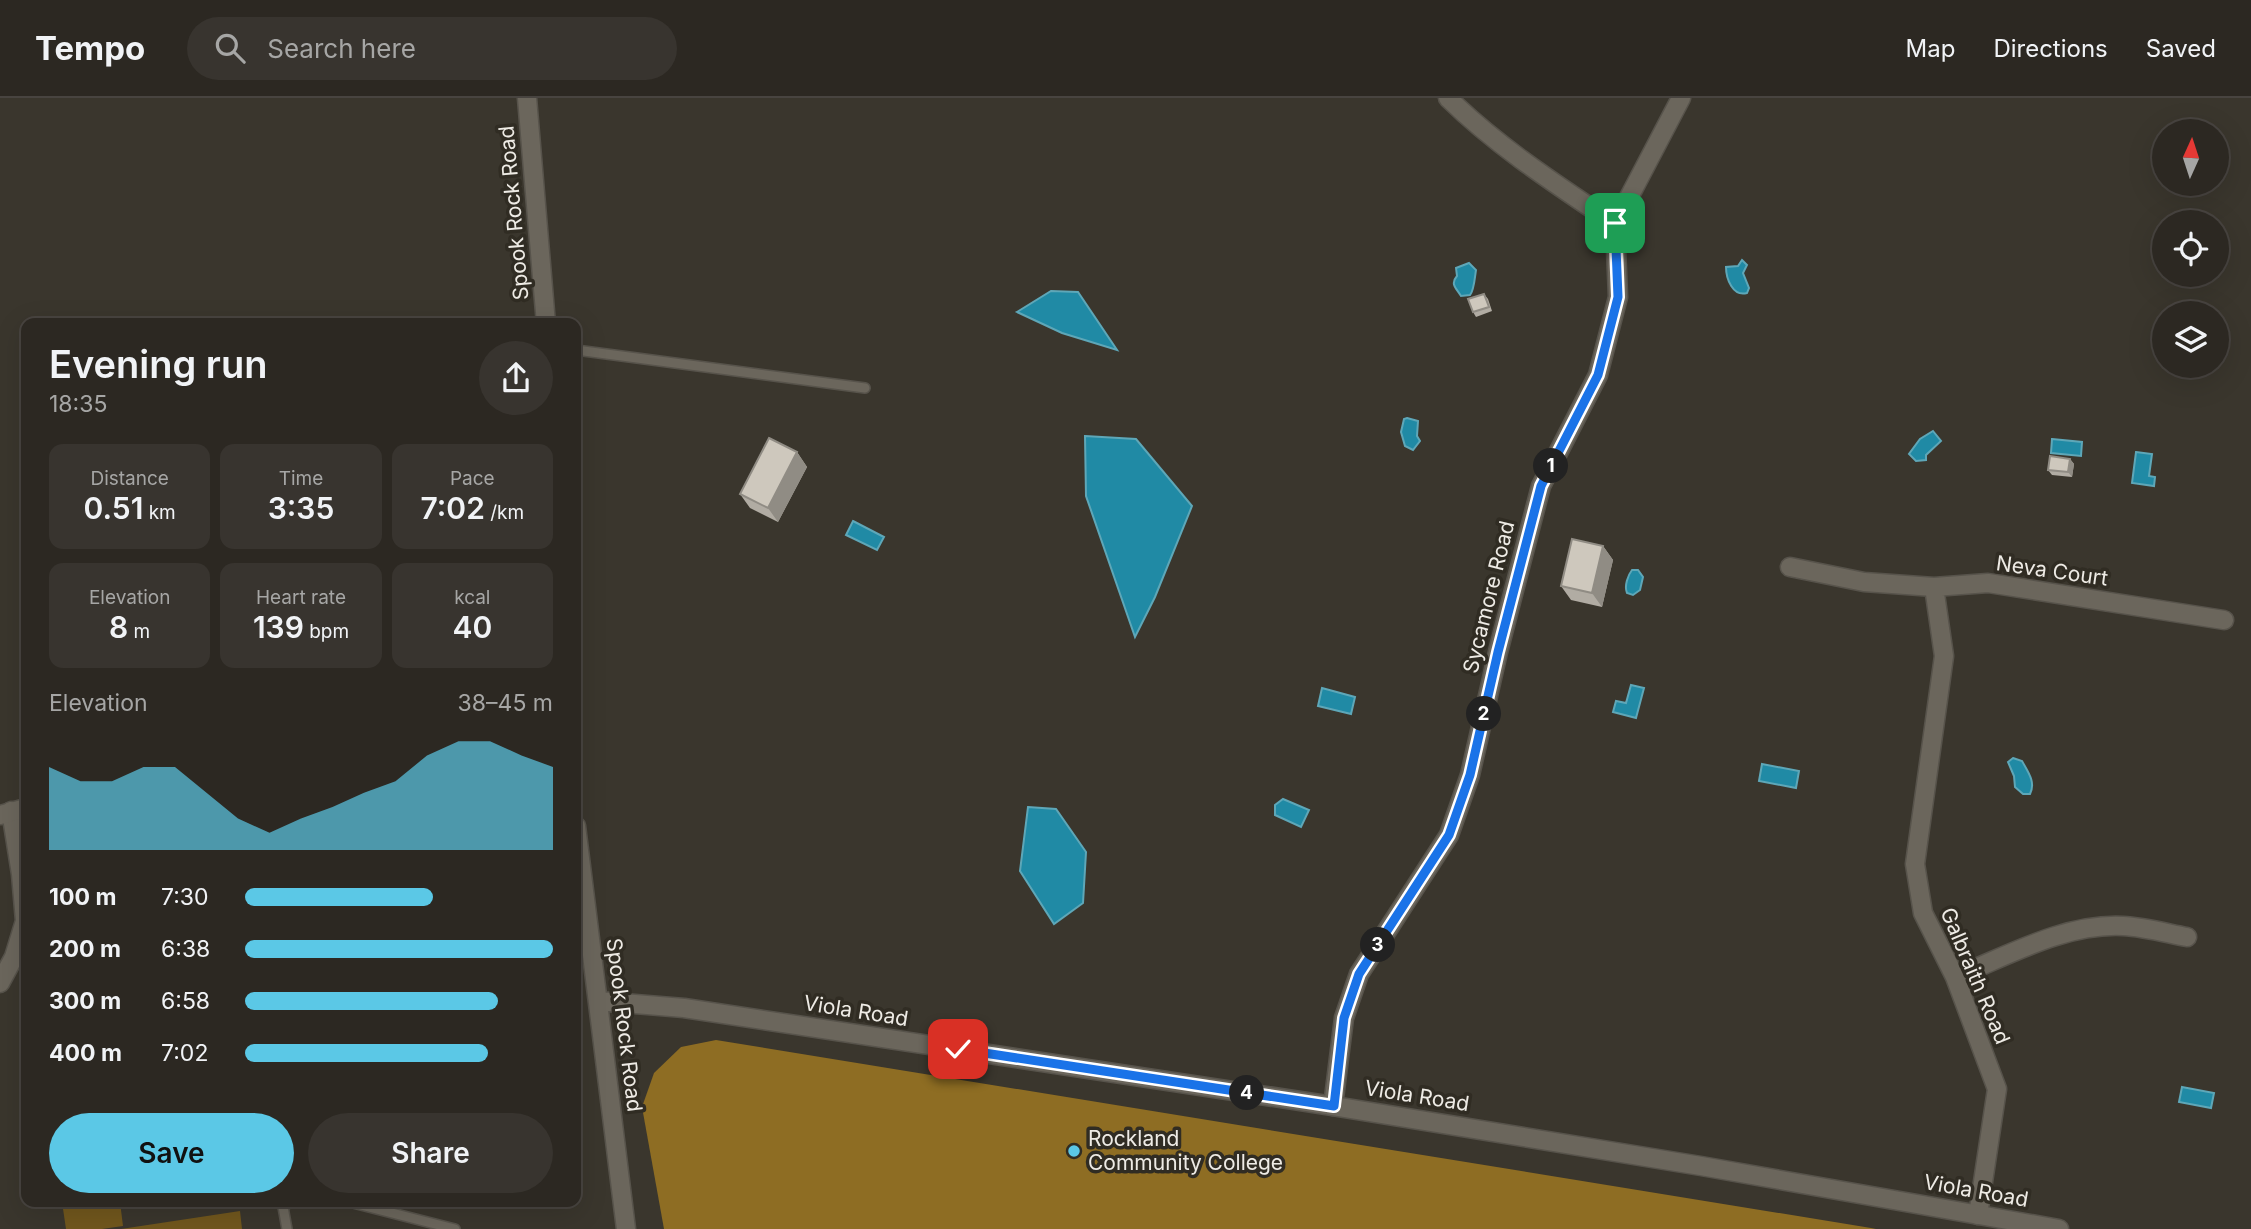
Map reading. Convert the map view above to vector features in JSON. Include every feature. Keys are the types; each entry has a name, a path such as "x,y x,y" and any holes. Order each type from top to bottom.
{"street":[{"name":"Spook Rock Road","path":"527,98 545,318"},
{"path":"1448,98 1478,127 1552,183 1615,223 1681,98"},
{"name":"Sycamore Road","path":"1334,1106 1344,1018 1359,974 1449,835 1470,775 1498,652 1541,486 1598,375 1618,297 1615,223"},
{"name":"Neva Court","path":"1790,567 1864,582 1934,587 1988,583 2224,620"},
{"name":"Galbraith Road","path":"1934,587 1944,656 1915,864 1923,913 1955,977 1997,1089 1978,1218"},
{"path":"13,811 21,874"},
{"name":"Spook Rock Road","path":"581,866 626,1229"},
{"path":"1955,977 2050,939 2089,927 2124,926 2187,937"},
{"path":"0,983 14,957 21,934"},
{"name":"Viola Road","path":"598,1001 684,1008 1334,1106 1701,1166 1978,1218 2059,1229"}],"lane":[{"path":"581,351 865,388"},
{"path":"284,1207 287,1229"},
{"path":"369,1207 456,1229"}],"shaded area":[{"name":"Rockland Community College","path":"716,1040 1876,1229 664,1229 642,1107 654,1073 681,1047"},
{"path":"63,1207 121,1207 123,1226 66,1229"},
{"path":"240,1211 242,1229 121,1229"}],"water":[{"path":"1742,260 1747,265 1743,273 1749,288 1747,293 1742,294 1731,286 1726,267 1738,266"},
{"path":"1469,263 1476,270 1473,287 1470,295 1461,296 1454,284 1456,268"},
{"path":"1051,291 1078,292 1117,350 1062,333 1017,312"},
{"path":"1404,419 1418,421 1417,436 1420,441 1413,450 1405,446 1401,432"},
{"path":"1933,431 1941,441 1926,455 1926,460 1916,461 1909,454 1920,439"},
{"path":"1085,436 1136,439 1192,506 1155,597 1135,637 1086,496"},
{"path":"2052,439 2082,442 2081,456 2051,453"},
{"path":"2136,452 2152,454 2149,476 2155,477 2154,486 2132,483"},
{"path":"853,521 884,537 877,550 846,535"},
{"path":"1632,570 1638,570 1643,577 1640,590 1633,595 1627,593 1626,587"},
{"path":"1631,685 1644,688 1636,718 1613,712 1616,701 1626,703"},
{"path":"1322,688 1355,697 1351,714 1318,706"},
{"path":"2013,758 2022,761 2029,773 2032,781 2030,794 2023,794 2015,787 2008,762"},
{"path":"1762,764 1799,771 1796,788 1759,781"},
{"path":"1283,799 1309,810 1301,827 1275,815 1275,805"},
{"path":"1028,807 1056,809 1086,852 1083,903 1054,924 1020,871"},
{"path":"2182,1087 2214,1093 2211,1108 2179,1102"}],"building":[{"path":"1484,294 1489,307 1473,312 1468,299"},
{"path":"769,438 797,452 768,508 740,494"},
{"path":"2050,456 2070,459 2068,472 2048,470"},
{"path":"1572,539 1603,546 1592,593 1561,586"}],"place":[{"name":"Rockland Community College","path":"1074,1151"}],"route":[{"path":"958,1049 1334,1106 1344,1018 1359,974 1449,835 1470,775 1498,652 1541,486 1598,375 1618,297 1615,223"}]}
